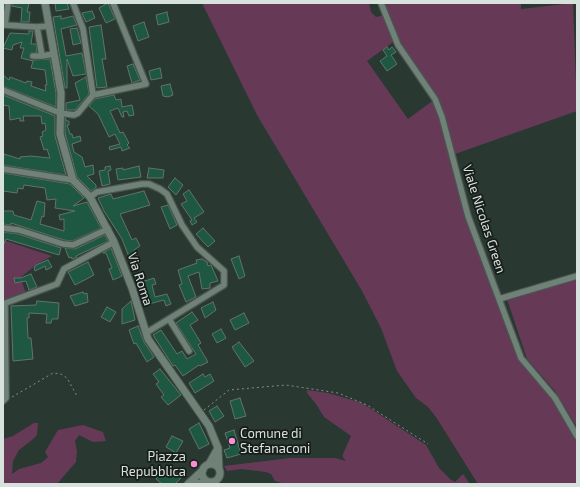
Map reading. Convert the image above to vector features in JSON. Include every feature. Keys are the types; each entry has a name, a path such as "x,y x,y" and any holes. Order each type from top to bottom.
{"street":[{"path":"3,169 73,180 61,138 61,93 46,3"},
{"path":"73,3 84,29 93,95"},
{"path":"3,90 60,113 74,115 78,113 93,95 146,84 114,3"},
{"name":"Viale Nicolas Green","path":"381,3 398,45 435,99 442,117 468,216 521,358 555,398 577,436"},
{"path":"6,5 5,25 37,27 49,26"},
{"path":"37,27 42,56"},
{"path":"33,56 54,54"},
{"name":"Via Roma","path":"73,180 90,197 108,229 132,288 146,333 156,353 209,426 218,448 222,484"},
{"path":"90,197 98,192 142,184 149,184 160,189 167,194 182,225 197,247 224,271 224,285 146,333"},
{"path":"3,228 19,230 63,244 73,245 108,229"},
{"path":"4,400 4,304 57,284 64,269 114,242"},
{"path":"499,299 577,276"},
{"path":"169,319 189,350"},
{"path":"188,484 209,464 218,448"},
{"path":"195,484 210,483 219,478 220,470 216,465 209,464"},
{"path":"203,470 202,475 210,483"}],"path":[{"path":"4,400 16,396 54,373 61,374 67,378 77,396"},
{"path":"201,413 229,390 286,385 294,386 338,393 367,405 401,429 428,444"}],"shaded area":[{"path":"202,3 369,3 371,12 376,17 386,15 381,3 521,3 521,9 573,3 577,111 452,155 468,216 521,358 555,398 577,436 577,484 478,484 436,417 428,407 416,398 397,371 381,328 362,291 257,115","holes":["396,40 435,99 408,119 367,61"]},
{"path":"3,240 52,256 37,264 20,278 14,278 15,283 22,282 26,294 3,300"},
{"path":"577,278 577,427 555,391 527,359 507,299"},
{"path":"307,390 328,393 362,403 426,445 439,468 450,479 455,482 463,474 470,484 282,483 275,481 271,474 266,472 242,469 227,471 224,466 290,458 335,458 346,461 343,454 351,436 324,417 307,393"},
{"path":"34,423 38,423 37,435 19,450 13,461 12,474 19,469 41,463 46,459 48,457 45,452 58,430 83,425 103,432 106,441 93,442 79,435 75,441 77,451 76,462 57,484 3,484 3,439 13,436"}],"building":[{"path":"12,3 29,3 27,12 30,12 29,22 21,22 22,8 12,6"},
{"path":"55,3 67,3 69,9 56,11"},
{"path":"108,3 115,19 106,23 99,8"},
{"path":"92,11 95,18 86,22 82,13"},
{"path":"167,12 169,22 158,25 156,15"},
{"path":"61,16 61,19 73,16 77,25 61,29 66,56 82,53 86,74 73,76 67,59 67,88 65,88 53,17"},
{"path":"144,22 149,37 138,41 133,26"},
{"path":"101,25 106,59 102,59 107,87 97,88 89,27"},
{"path":"77,28 81,43 73,45 70,29"},
{"path":"29,31 33,31 31,44 36,44 37,52 31,53 30,58 33,60 50,59 56,93 56,107 3,86 3,75 9,80 10,77 26,83 27,81 32,82 31,86 46,91 45,85 47,85 45,70 31,68 33,61 21,58 24,48 20,48 22,42 13,45 12,50 3,48 10,33 29,34"},
{"path":"387,47 389,50 392,47 396,52 391,55 397,64 387,71 380,61 387,56 383,50"},
{"path":"133,64 140,80 132,83 127,66"},
{"path":"160,68 162,78 151,80 149,71"},
{"path":"86,77 89,94 75,110 66,110 66,103 80,100 75,83"},
{"path":"170,84 173,95 168,97 163,96 161,86"},
{"path":"3,95 55,116 55,136 66,175 3,165 4,154 20,159 20,157 31,156 50,158 47,149 44,150 40,137 43,136 42,132 46,130 45,123 42,124 41,116 23,116 24,121 20,121 20,118 10,120 9,106 3,105"},
{"path":"114,95 116,100 121,99 122,107 132,105 134,115 129,116 127,111 123,112 124,117 122,117 118,108 110,111 120,133 123,132 129,143 127,145 130,148 122,151 121,147 110,150 109,147 120,144 115,134 109,137 98,114 89,106 95,99"},
{"path":"65,118 69,121 69,125 67,125 73,138 80,136 81,141 72,144 74,152 82,157 85,167 93,165 94,174 87,176 96,185 96,188 91,191 77,177 65,133"},
{"path":"110,166 111,170 108,171 110,184 102,186 99,171 105,170 105,167"},
{"path":"139,166 141,177 118,180 116,169 123,168 123,170"},
{"path":"149,168 164,170 163,178 147,178"},
{"path":"3,173 70,184 84,198 73,206 87,202 101,228 72,241 64,240 11,223 11,225 3,224 3,211 13,211 14,215 31,220 37,201 45,203 44,217 42,216 40,224 64,231 64,219 60,220 59,215 75,211 55,208 56,199 47,200 45,188 24,185 23,189 18,188 17,193 3,191"},
{"path":"175,178 183,185 176,195 168,187"},
{"path":"189,190 204,212 194,218 197,222 192,225 190,221 192,220 181,204 187,201 183,194"},
{"path":"144,191 150,205 120,214 132,240 136,238 140,246 134,250 139,264 133,267 122,239 104,211 98,198 111,194 113,199"},
{"path":"168,205 177,225 170,229 161,207"},
{"path":"203,228 215,241 208,247 196,234"},
{"path":"3,232 18,234 61,248 59,255 6,239 3,246"},
{"path":"105,235 108,241 76,256 77,257 72,259 71,257 69,258 65,248 75,249"},
{"path":"111,248 122,276 113,280 109,269 112,268 106,253 103,253"},
{"path":"239,256 245,276 239,279 231,259"},
{"path":"202,259 207,262 208,266 211,265 218,281 210,283 210,288 202,289 199,272 188,276 196,297 186,302 179,285 182,284 178,270 197,263 196,260"},
{"path":"48,260 52,267 46,270 45,266 35,271 34,268 36,265"},
{"path":"88,262 94,275 75,285 68,272"},
{"path":"143,273 145,281 154,278 156,284 152,285 155,297 167,294 171,304 166,306 164,300 149,304 148,302 145,303 138,279 136,280 135,275"},
{"path":"31,274 37,287 29,290 26,281 15,283 14,278 21,278"},
{"path":"83,292 84,294 87,293 88,302 75,306 70,296"},
{"path":"37,301 59,303 58,319 52,319 51,323 46,323 47,314 29,313 29,318 27,318 28,338 31,338 33,359 13,361 11,306 36,305"},
{"path":"131,301 135,320 122,324 122,309"},
{"path":"213,302 216,310 205,318 201,308"},
{"path":"107,307 116,312 110,322 101,317"},
{"path":"192,312 198,320 190,325 201,343 198,345 208,362 200,366 199,365 183,376 175,365 173,366 153,335 161,330 177,354 182,351 187,359 196,354 176,323"},
{"path":"244,313 249,323 235,330 230,320"},
{"path":"138,326 144,342 154,357 147,362 136,343 134,344 129,330"},
{"path":"221,329 226,338 217,343 212,334"},
{"path":"239,342 254,361 245,367 232,347"},
{"path":"160,369 181,395 168,405 161,397 164,395 156,384 159,382 153,374"},
{"path":"203,374 205,377 210,374 214,381 195,393 189,383"},
{"path":"240,398 246,416 235,419 230,401"},
{"path":"217,406 224,416 215,422 209,411"},
{"path":"199,423 209,444 199,449 189,429"},
{"name":"Comune di Stefanaconi","path":"234,430 241,454 227,458 224,450 230,448 225,433"},
{"path":"172,436 183,441 176,453 166,447"},
{"path":"169,466 181,478 175,484 162,484 156,479"}],"place":[{"name":"Comune di Stefanaconi","path":"232,441"},
{"name":"Piazza Repubblica","path":"194,464"}]}
